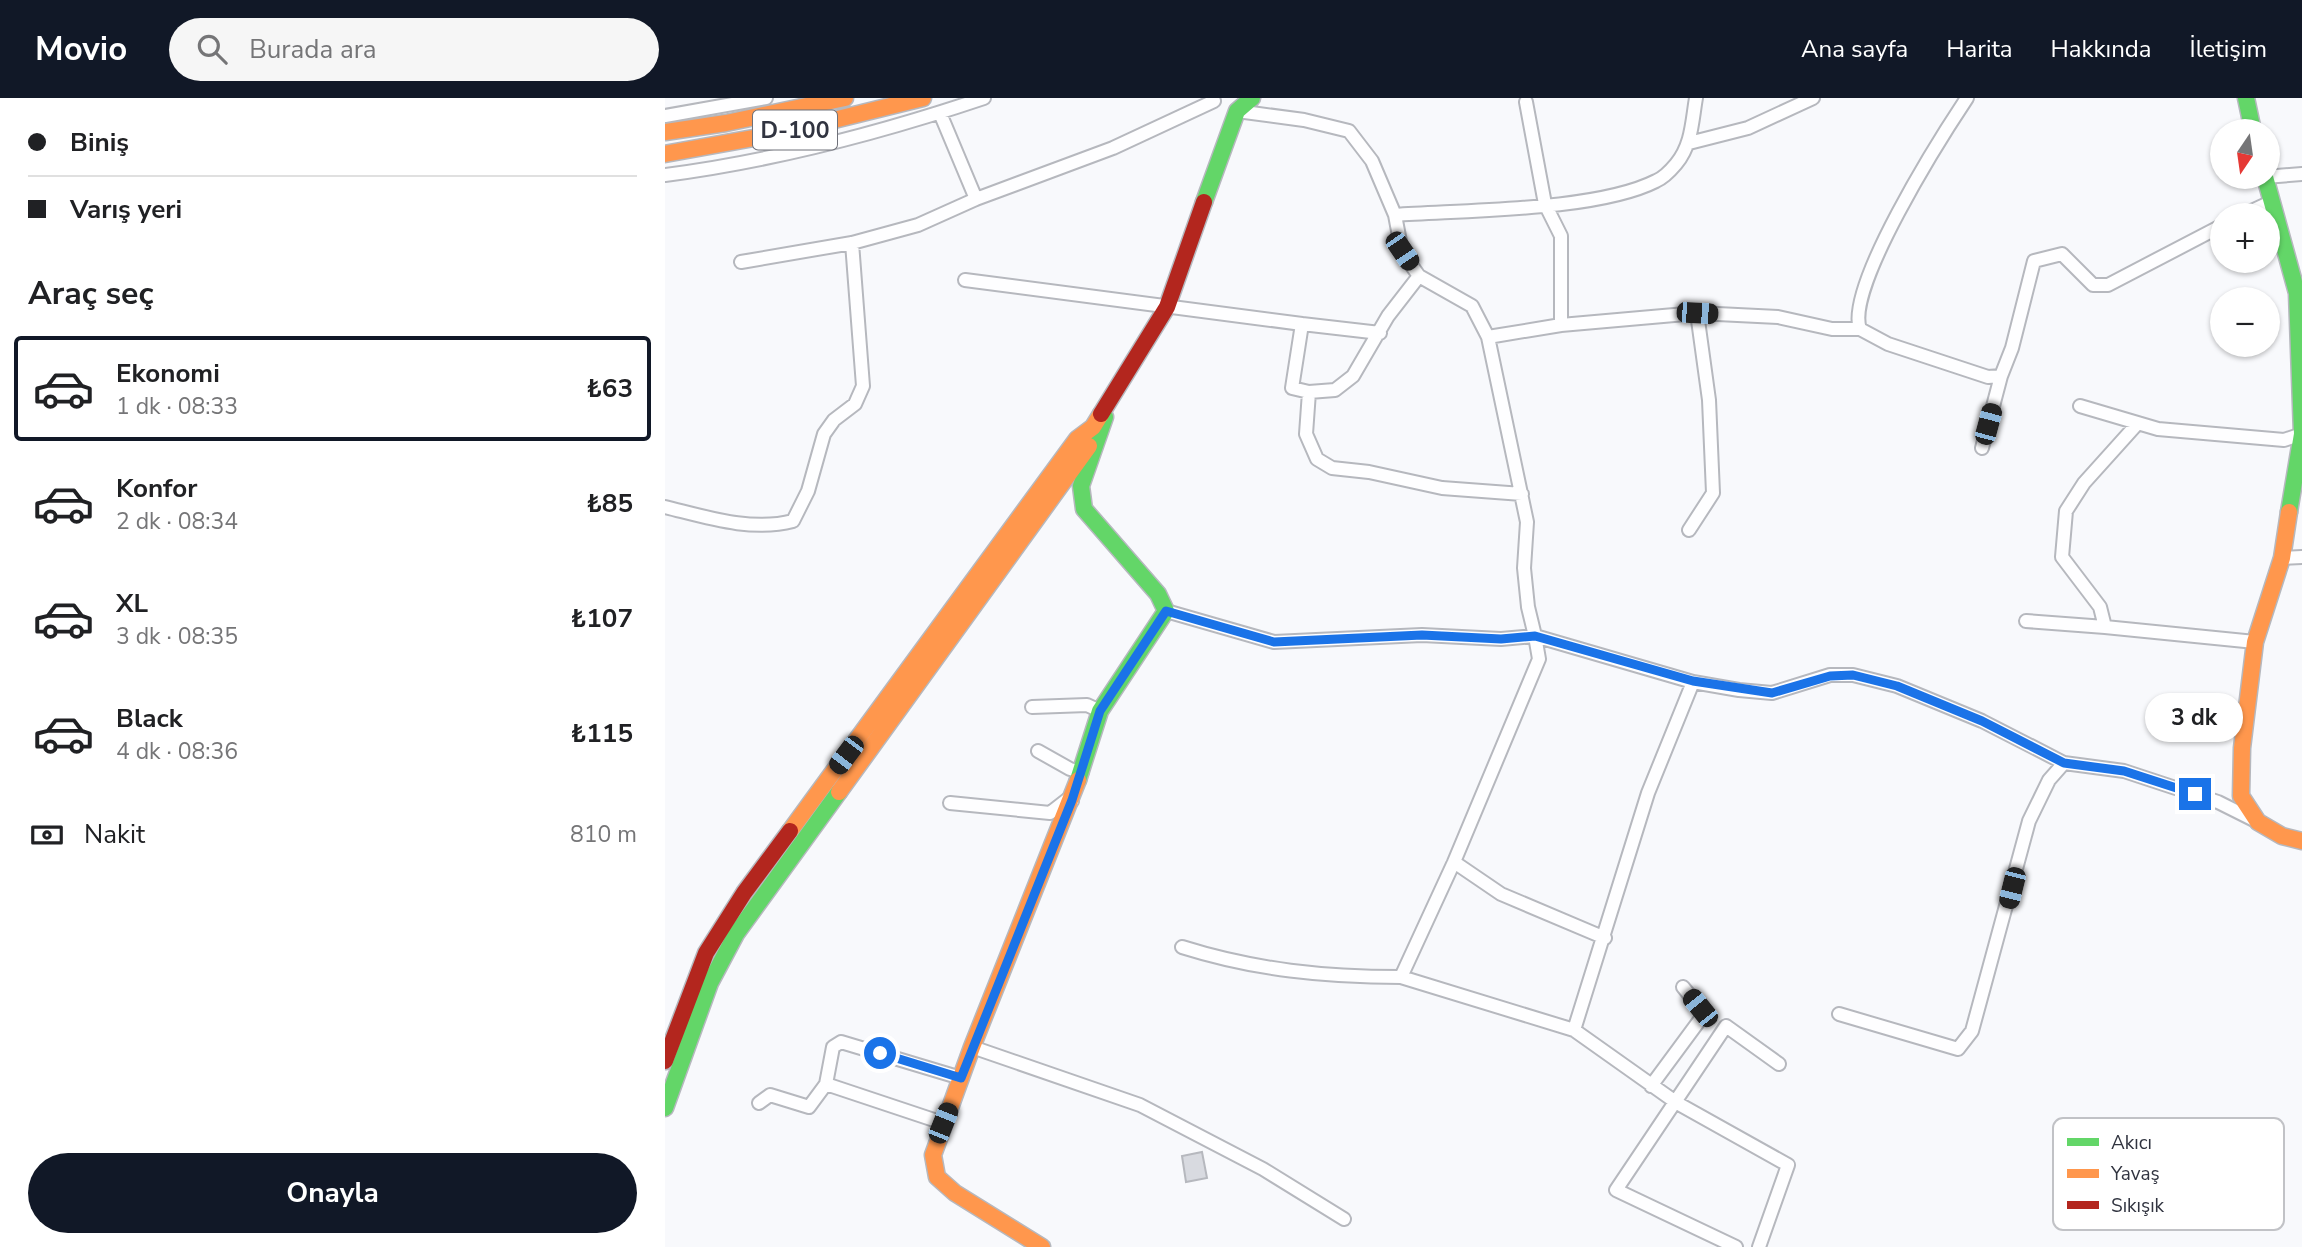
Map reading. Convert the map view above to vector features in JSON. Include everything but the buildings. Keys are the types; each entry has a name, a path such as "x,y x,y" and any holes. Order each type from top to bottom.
{"main road":[{"name":"D-100","path":"665,132 726,123 845,98"},
{"name":"D-100","path":"665,154 781,133 923,98"},
{"path":"665,1108 710,983 736,934 1089,446 1093,427 1167,307 1237,111 1252,98"},
{"path":"2246,98 2250,119"},
{"path":"2268,189 2297,293 2302,434 2296,559 2255,642 2242,748 2241,796 2258,822 2282,836 2302,841"},
{"path":"1042,1247 955,1194 937,1177 933,1155 972,1047 1072,800 1100,711 1166,611 1158,594 1084,509 1081,486 1111,398"},
{"path":"665,1060 706,953 744,893 1077,439 1093,427"}],"street":[{"path":"665,116 766,98"},
{"path":"665,176 753,162 940,113 984,98"},
{"path":"741,262 852,243 918,225 976,199 1113,148 1214,101 1212,98"},
{"path":"1395,215 1545,204 1612,196 1657,181 1677,163 1689,143 1696,98"},
{"path":"1689,143 1748,128 1812,98"},
{"path":"1860,329 1857,319 1874,260 1941,136 1967,98"},
{"path":"1526,102 1545,204 1561,236 1561,325"},
{"path":"1237,111 1304,120 1349,131 1371,161 1395,215 1402,251 1419,276 1472,306 1488,337 1522,494 1527,522 1525,581 1539,659 1454,862 1401,977"},
{"path":"940,113 976,199"},
{"path":"2280,176 2302,174"},
{"path":"1982,448 2001,376 2012,348 2034,261 2062,254 2093,285 2108,285 2210,232"},
{"path":"665,507 713,519 772,527 793,521 808,491 824,434 834,420 855,404 863,386 852,243"},
{"path":"1301,324 1292,388 1309,392 1335,390 1353,376 1388,316 1419,276"},
{"path":"965,280 1380,332"},
{"path":"1689,530 1713,493 1709,400 1697,313"},
{"path":"1488,337 1561,325 1697,313 1778,317 1832,329 1860,329 1901,348 1988,377 2001,376"},
{"path":"1309,392 1306,434 1317,459 1332,468 1442,488 1522,494"},
{"path":"2080,405 2158,429 2284,440 2302,434"},
{"path":"2105,627 2100,607 2062,557 2066,511 2084,483 2138,423"},
{"path":"1166,611 1274,642 1422,635 1501,639 1535,636 1693,681 1772,693 1830,676 1853,675 1897,686 1982,721 2064,763 2124,771 2218,802 2258,822"},
{"path":"2026,621 2255,642"},
{"path":"1574,1030 1605,938 1648,793 1693,681"},
{"path":"1032,707 1087,705 1100,711"},
{"path":"1038,751 1070,769 1082,772"},
{"path":"1839,1014 1958,1049 1972,1031 2029,821 2049,780 2064,763"},
{"path":"950,803 1050,813 1067,799 1072,800"},
{"path":"1454,862 1501,894 1605,938"},
{"path":"1182,947 1234,963 1294,973 1401,977 1574,1030 1677,1103 1788,1165 1759,1247"},
{"path":"1651,1086 1702,1017 1700,1008 1683,987"},
{"path":"1736,1247 1616,1190 1677,1103 1726,1026 1779,1063"},
{"path":"759,1103 770,1095 809,1107 826,1084 832,1047 841,1042 961,1078"},
{"path":"972,1047 1140,1105 1263,1169 1344,1219"},
{"path":"826,1084 943,1123"}],"traffic: fast":[{"path":"1204,202 1237,111 1252,98"},
{"path":"2246,98 2250,119"},
{"path":"2268,189 2297,293 2302,434 2289,512"},
{"path":"1078,780 1100,711 1166,611 1158,594 1084,509 1081,486 1105,417"},
{"path":"665,1108 710,983 736,934 839,792"}],"traffic: slow":[{"path":"665,132 726,123 845,98"},
{"path":"665,154 781,133 923,98"},
{"path":"790,831 1077,439 1093,427 1101,414"},
{"path":"839,792 1089,446"},
{"path":"2289,512 2282,558 2255,642 2242,748 2241,796 2258,822 2282,836 2302,841"},
{"path":"1042,1247 955,1193 937,1177 933,1155 972,1047 1078,780"}],"traffic: jam":[{"path":"1101,414 1167,307 1204,202"},
{"path":"665,1061 706,953 744,893 790,831"}],"route":[{"path":"880,1053 961,1078 1072,800 1100,711 1159,626 1166,611 1274,642 1422,635 1501,639 1535,636 1693,681 1739,690 1772,693 1830,676 1853,675 1897,686 1982,721 2064,763 2124,771 2195,794"}]}
